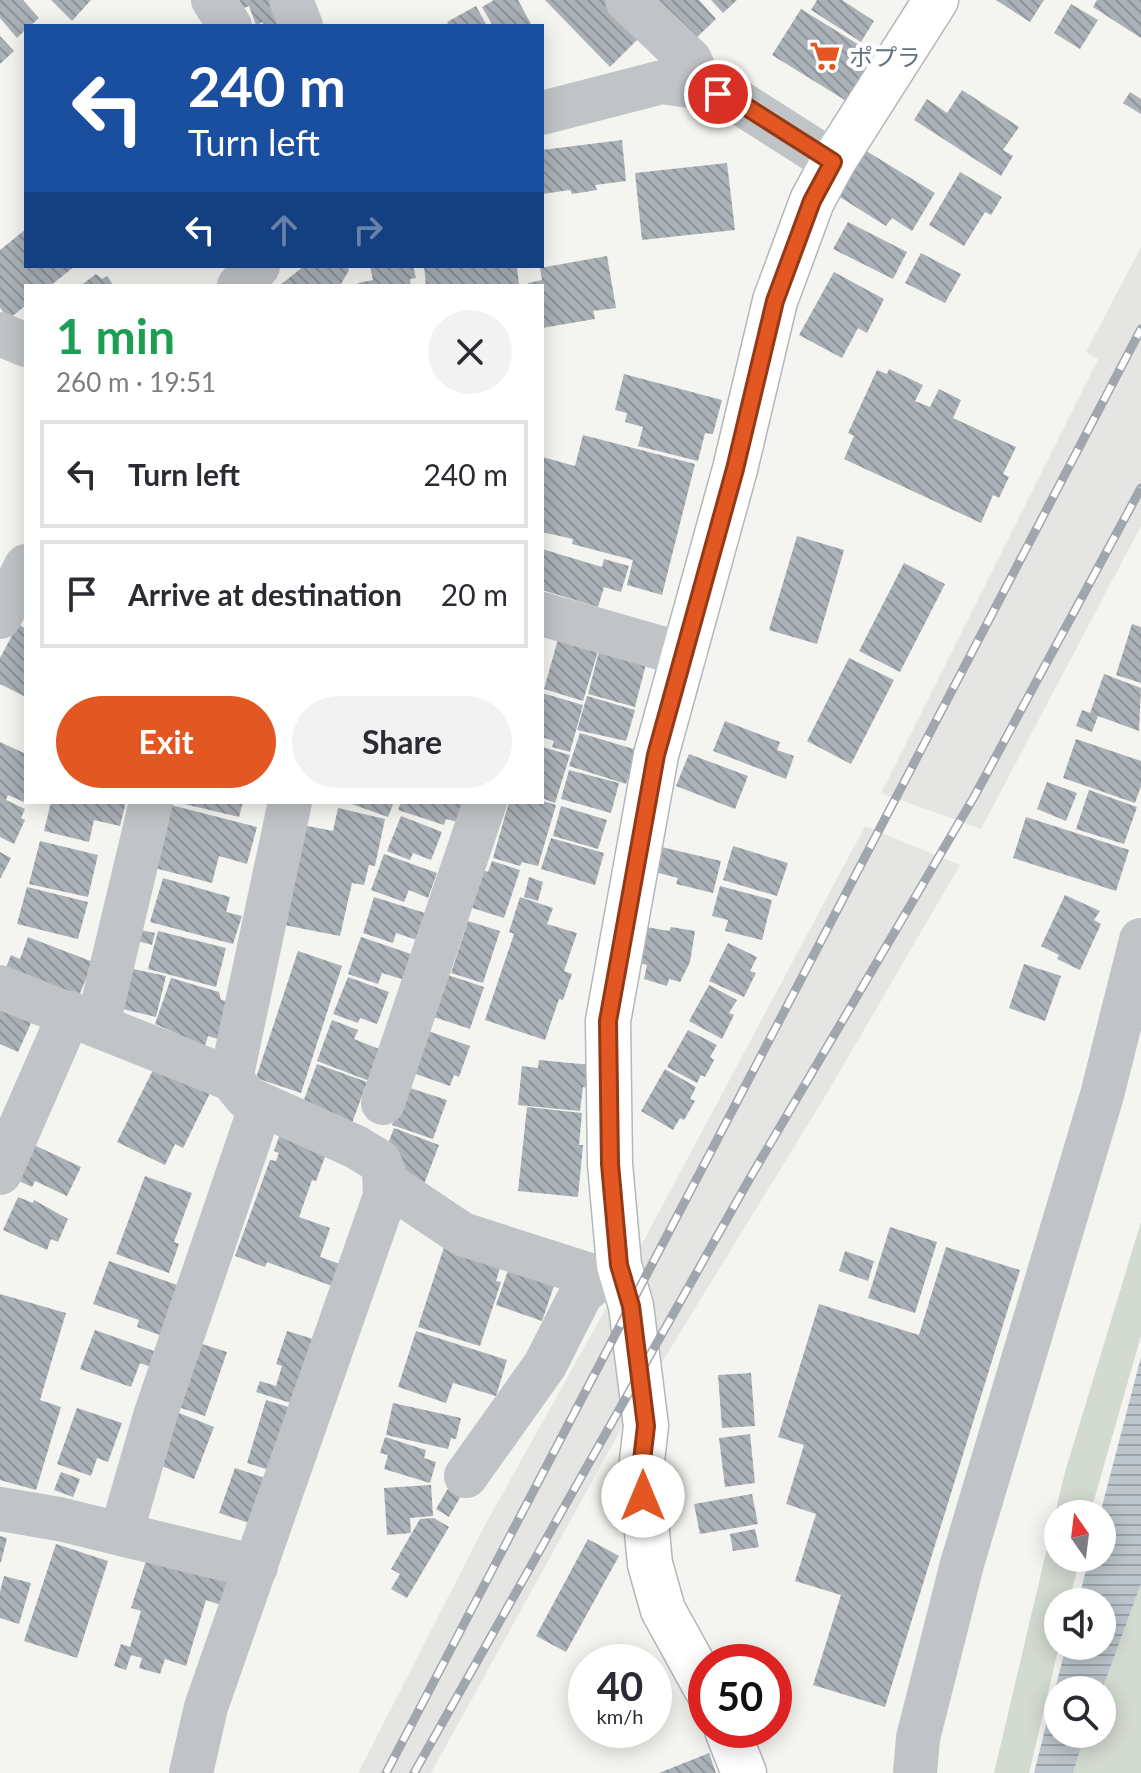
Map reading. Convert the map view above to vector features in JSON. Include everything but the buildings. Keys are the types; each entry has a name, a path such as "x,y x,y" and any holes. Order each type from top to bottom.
{"main road":[{"path":"688,1655 663,1610 650,1564 641,1469 646,1426 631,1306 609,1272 608,1021 656,755 735,469 775,301 812,201 833,162 936,0"},
{"path":"734,1748 744,1773"}],"street":[{"path":"213,0 229,24"},
{"path":"291,0 300,24"},
{"path":"627,0 690,60 702,88"},
{"path":"544,112 662,82 702,88 734,99 833,162"},
{"path":"241,284 256,268"},
{"path":"0,334 24,344"},
{"path":"0,617 24,570"},
{"path":"544,619 685,655"},
{"path":"0,1173 84,1019 150,804"},
{"path":"121,1534 246,1092 290,804"},
{"path":"383,1103 484,804"},
{"path":"915,1773 918,1738 962,1564 1102,1095 1141,940"},
{"path":"0,987 84,1019 246,1092 356,1147 379,1161 386,1183 385,1196 364,1258 206,1707 191,1773"},
{"path":"386,1183 462,1234 609,1272"},
{"path":"466,1476 545,1365 581,1294 609,1272"},
{"path":"0,1509 256,1567"}],"shaded area":[{"path":"1141,247 1141,526 981,829 881,793 1098,359 1086,352"},
{"path":"865,826 960,865 829,1090 621,1429 431,1773 358,1773 485,1525 644,1240"},
{"path":"1141,1222 1141,1336 1094,1500 1058,1500"},
{"path":"1141,1357 1141,1584 1116,1652 1116,1588 1082,1588 1086,1572 1116,1572 1116,1500 1104,1500"},
{"path":"1044,1561 1044,1572 1076,1572 1072,1588 1044,1588 1044,1660 1056,1660 1052,1676 1044,1676 1044,1710 1029,1773 994,1773"},
{"path":"1141,1584 1141,1773 1073,1773 1081,1748 1116,1748 1116,1676 1107,1676 1113,1660 1116,1660 1116,1652"},
{"path":"1062,1660 1113,1660 1107,1676 1058,1676"},
{"path":"1044,1733 1044,1748 1081,1748 1073,1773 1034,1773"}],"railway":[{"path":"386,1773 1141,329"},
{"path":"414,1773 750,1178 974,797 1141,488"}],"place":[{"name":"ポプラ","path":"825,56"}],"route":[{"path":"643,1496 641,1469 646,1426 631,1306 619,1265 610,1164 608,1021 615,969 656,755 735,469 775,301 812,201 833,162 734,99 718,94"}]}
